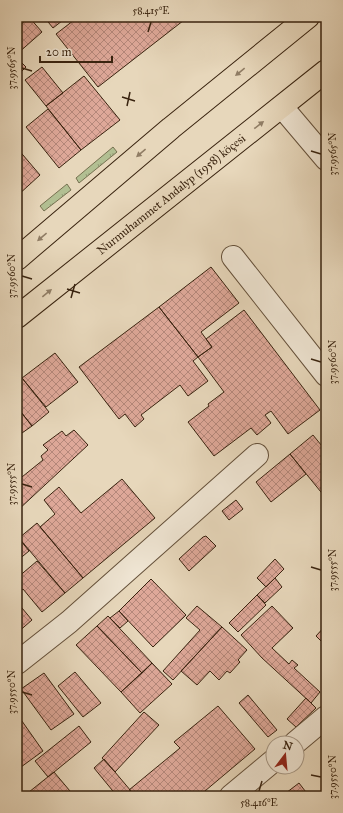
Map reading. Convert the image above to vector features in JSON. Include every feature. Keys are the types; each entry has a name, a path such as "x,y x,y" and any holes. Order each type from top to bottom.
{"main road":[{"path":"17,259 171,128 308,17"},
{"name":"Nurmuhammet Andalyp (1958) köçesi","path":"17,317 326,71"}],"street":[{"path":"282,106 326,159"},
{"path":"233,257 326,375"},
{"path":"17,663 69,622 257,455"},
{"path":"305,735 326,717"},
{"path":"231,796 265,768"}],"green space":[{"path":"113,147 117,152 79,183 76,178"},
{"path":"67,184 71,190 44,211 40,206"}],"building":[{"path":"29,17 42,32 17,54 17,28"},
{"path":"44,17 67,17 53,28"},
{"path":"78,17 188,17 98,87 56,34"},
{"path":"17,58 26,67 17,76"},
{"path":"42,67 63,93 46,106 25,80"},
{"path":"84,76 120,120 81,150 46,106"},
{"path":"48,109 81,150 59,168 26,127"},
{"path":"17,148 40,175 17,196"},
{"path":"211,267 239,303 201,332 212,347 198,357 159,307"},
{"path":"159,307 198,357 193,361 208,381 188,396 180,385 141,415 144,419 135,427 125,414 119,419 79,367"},
{"path":"244,310 320,410 288,434 271,411 265,415 271,423 257,435 251,428 214,456 188,422 224,392 198,357 212,347 206,339"},
{"path":"55,353 78,382 46,407 22,378"},
{"path":"22,378 49,412 32,426 17,407 17,382"},
{"path":"17,407 32,426 22,433 17,427"},
{"path":"74,430 88,445 17,511 17,481 43,460 41,456 48,450 43,445 62,431 66,436"},
{"path":"313,435 326,451 325,497 290,454"},
{"path":"290,454 306,474 271,502 256,482"},
{"path":"122,479 155,518 83,578 40,527 55,514 44,500 59,487 81,513"},
{"path":"236,500 243,509 229,520 222,511"},
{"path":"37,523 83,578 65,593 19,538"},
{"path":"17,536 29,551 17,561"},
{"path":"206,536 216,546 189,571 179,559"},
{"path":"275,559 284,569 266,587 257,578"},
{"path":"37,561 65,593 42,612 23,589 17,593 17,578"},
{"path":"275,578 282,587 265,603 257,595"},
{"path":"151,579 186,615 153,647 119,611"},
{"path":"257,595 266,605 238,632 229,623"},
{"path":"17,602 32,620 17,633"},
{"path":"197,606 222,627 173,680 163,671 200,630 186,618"},
{"path":"272,606 293,628 272,648 289,664 292,660 298,665 294,668 320,692 311,703 262,658 241,635"},
{"path":"119,611 128,621 120,628 110,618"},
{"path":"108,616 152,663 142,673 97,626"},
{"path":"326,625 326,646 316,636"},
{"path":"97,626 142,673 121,692 76,645"},
{"path":"222,627 247,650 238,660 240,662 230,673 227,671 219,680 210,671 197,685 181,671"},
{"path":"152,663 172,684 140,713 121,692"},
{"path":"75,672 101,703 83,717 58,686"},
{"path":"44,673 74,714 51,730 21,689"},
{"path":"248,695 277,730 271,735 266,735 239,703"},
{"path":"306,698 316,708 296,727 287,719"},
{"path":"218,706 255,749 199,796 125,796 131,791 129,790 180,748 174,742"},
{"path":"144,712 159,725 115,772 102,758"},
{"path":"17,714 43,751 21,767 17,761"},
{"path":"79,726 91,742 48,777 35,761"},
{"path":"104,759 131,791 125,796 117,796 94,768"},
{"path":"54,772 70,791 63,796 24,796"},
{"path":"299,783 309,796 282,796"}]}
